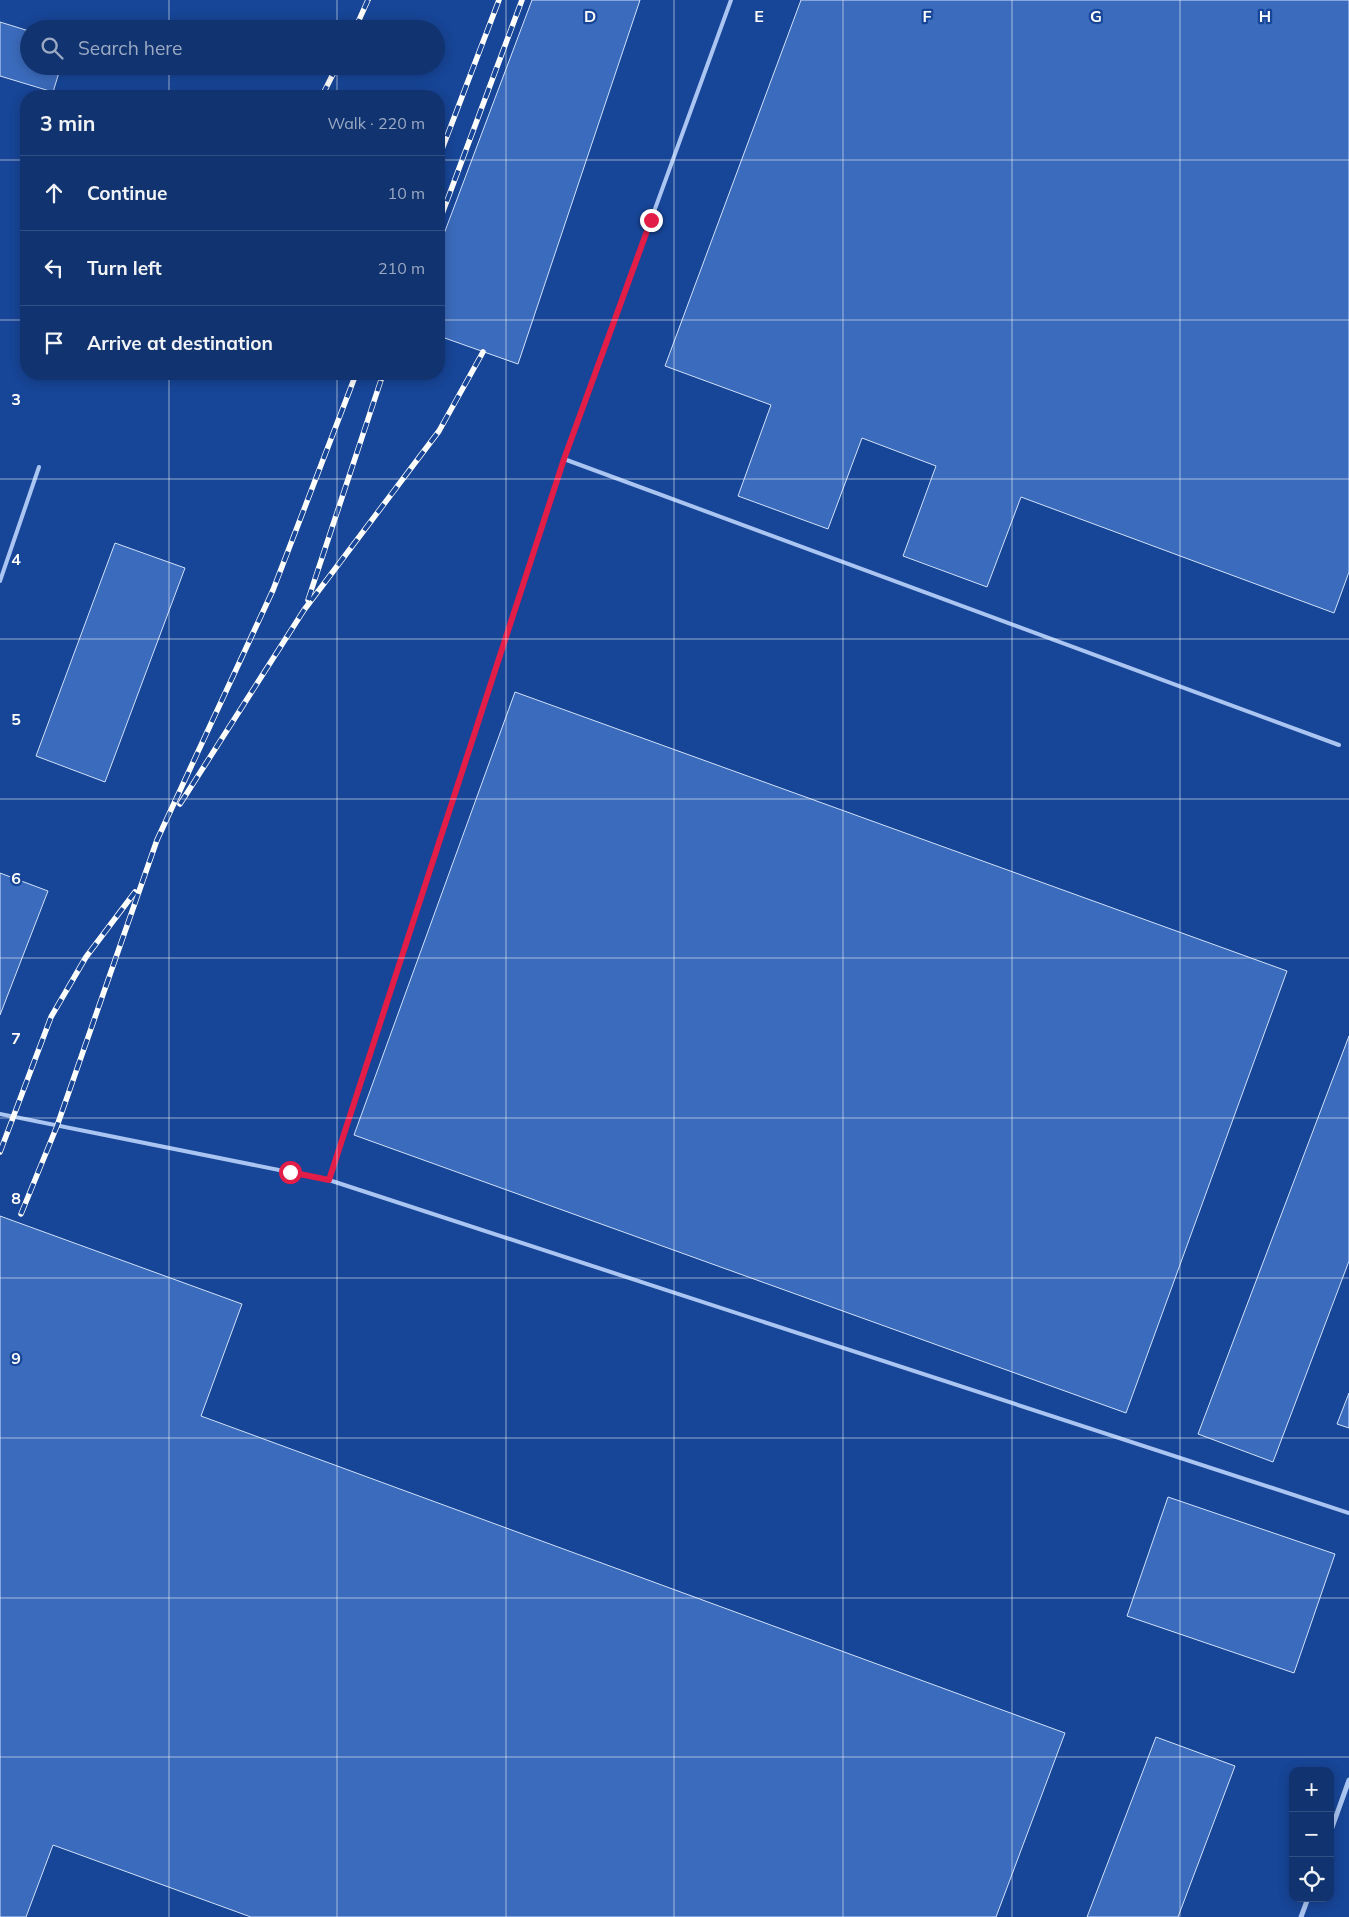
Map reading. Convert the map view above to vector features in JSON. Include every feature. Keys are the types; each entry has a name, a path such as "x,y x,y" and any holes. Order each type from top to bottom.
{"street":[{"path":"1334,1822 1349,1780"},
{"path":"1301,1917 1307,1902"}],"lane":[{"path":"329,1180 564,459 731,0"},
{"path":"564,459 1339,745"},
{"path":"0,581 39,467"},
{"path":"0,1114 329,1180 1349,1513"}],"building":[{"path":"532,0 640,0 518,364 445,338 445,231"},
{"path":"801,0 1349,0 1349,572 1334,613 1021,497 987,587 903,556 936,466 862,438 828,529 738,496 771,405 665,366"},
{"path":"0,22 20,28 20,75 58,75 54,90 46,90 0,76"},
{"path":"115,543 185,568 105,782 36,756"},
{"path":"515,692 1287,971 1126,1413 354,1135"},
{"path":"0,873 48,891 0,1015"},
{"path":"1349,1036 1349,1261 1273,1462 1198,1434"},
{"path":"0,1216 242,1304 201,1416 1065,1733 996,1917 251,1917 53,1845 26,1917 0,1917"},
{"path":"1349,1393 1349,1428 1337,1424"},
{"path":"1168,1497 1335,1554 1294,1673 1127,1616"},
{"path":"1156,1737 1235,1766 1178,1917 1087,1917"}],"railway":[{"path":"359,20 368,0"},
{"path":"445,141 499,0"},
{"path":"445,206 522,0"},
{"path":"325,90 332,75"},
{"path":"180,804 304,610 439,431 483,352"},
{"path":"21,1214 57,1126 157,840 273,590 354,380"},
{"path":"308,600 381,380"},
{"path":"0,1152 51,1017 86,957 135,892"}],"route":[{"path":"290,1172 329,1180 564,459 651,220"}]}
